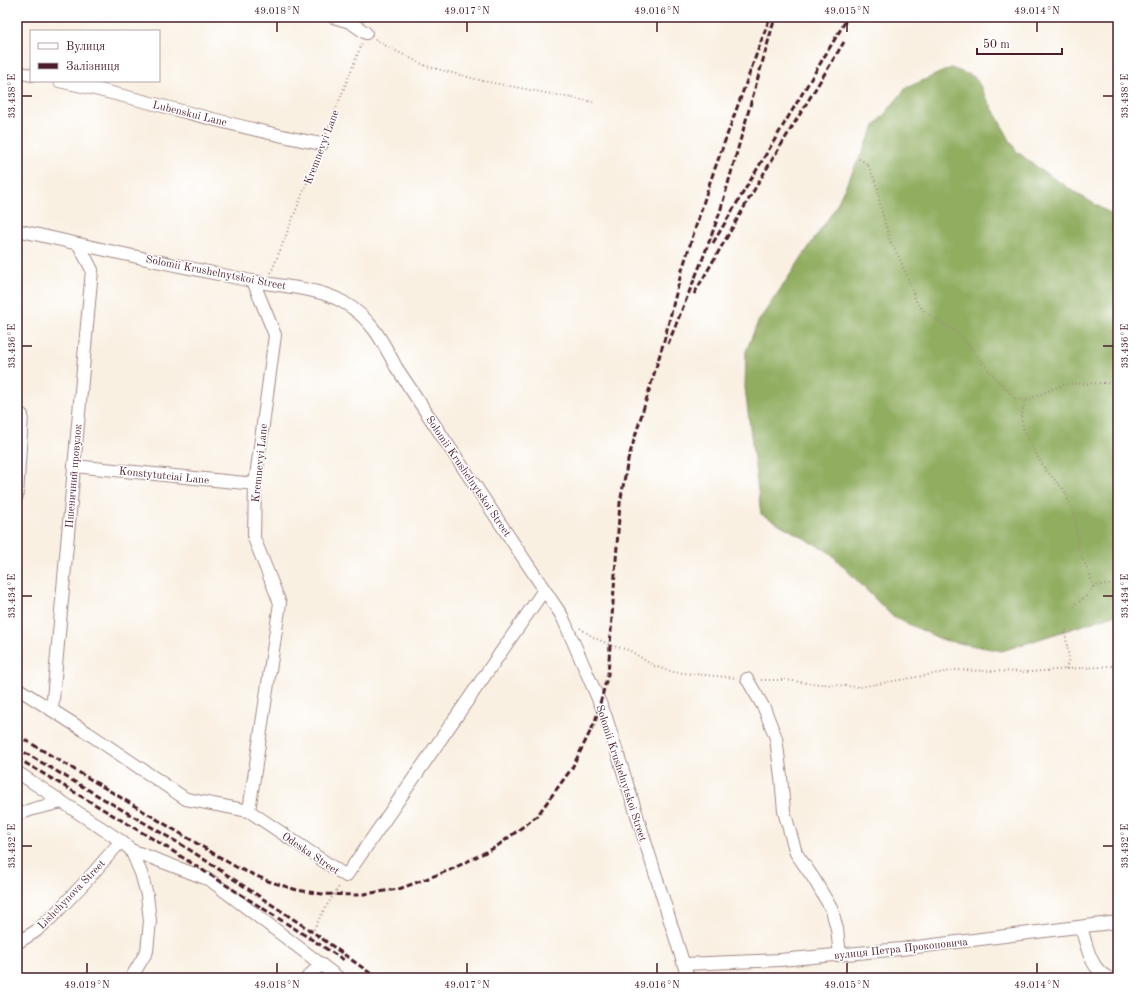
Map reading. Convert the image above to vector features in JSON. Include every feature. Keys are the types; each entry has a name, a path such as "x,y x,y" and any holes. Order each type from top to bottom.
{"street":[{"path":"333,17 350,22 366,33"},
{"path":"17,72 30,75"},
{"name":"Lubenskui Lane","path":"64,82 292,139 322,144"},
{"name":"Solomii Krushelnytskoi Street","path":"17,230 80,245 253,281 323,293 343,302 362,316 382,339 396,367 562,616 606,717 688,978"},
{"name":"Пшеничний провулок","path":"52,710 92,270 80,245"},
{"name":"Kremnevyi Lane","path":"249,811 280,603 254,538 255,484 275,335 253,281"},
{"path":"17,496 22,415"},
{"name":"Konstytutciai Lane","path":"74,466 255,484"},
{"name":"Odeska Street","path":"17,688 88,733 186,799 249,811 346,876 544,590"},
{"path":"747,679 764,708 776,738 784,811 796,853 814,879 832,910 837,929 840,955"},
{"path":"17,772 122,841 131,850 141,873 147,895 150,920 147,950 131,978"},
{"path":"17,814 62,802"},
{"name":"Lishchynova Street","path":"17,943 36,930 52,916 122,841"},
{"path":"131,850 210,880 339,978"},
{"name":"вулиця Петра Прокоповича","path":"684,964 780,960 840,955 901,949 1118,922"},
{"path":"1081,927 1097,970 1109,978"},
{"path":"307,978 321,964"}],"path":[{"path":"366,33 388,47 426,66 483,81 593,102"},
{"name":"Kremnevyi Lane","path":"267,283 366,33"},
{"path":"859,159 868,164 878,189 880,205 890,241 900,259 917,303 924,311 960,335 1008,392 1015,398 1025,401 1065,384 1106,383 1118,386"},
{"path":"1025,401 1020,418 1024,430 1045,469 1064,490 1074,512 1080,550 1090,575 1093,588"},
{"path":"1074,609 1075,604 1089,594 1093,588 1118,584"},
{"path":"562,616 593,637 610,645 629,650 654,666 673,672 747,679 786,680 860,686 956,670 1031,672 1099,667 1118,664"},
{"path":"1066,669 1069,659 1065,631 1069,627"},
{"path":"302,950 310,938 324,910 346,876"}],"green space":[{"path":"951,68 975,77 1016,151 1045,173 1118,218 1118,597 1114,615 1002,651 943,640 893,617 829,552 761,514 745,388 746,351 758,322 834,210 875,126 906,88"}],"railway":[{"path":"17,735 236,867 268,881 297,890 322,894 357,895 399,889 450,870 496,847 537,816 572,768 595,722 608,674 620,503 628,460 664,341 682,270 710,182 770,17"},
{"path":"713,243 848,17"},
{"path":"668,344 720,212 774,21"},
{"path":"694,294 764,173 844,42"},
{"path":"17,748 187,848 317,935 377,978"},
{"path":"17,758 163,845 344,960"}]}
